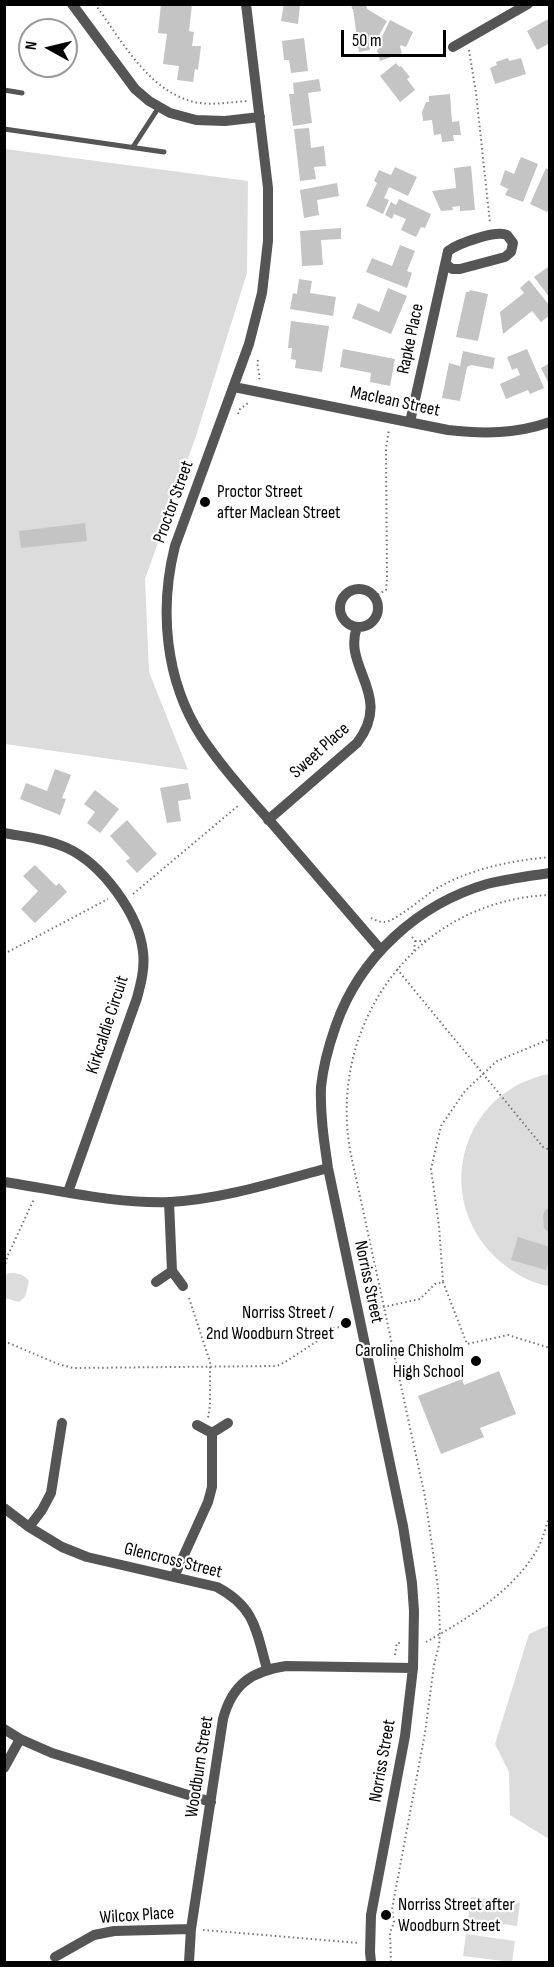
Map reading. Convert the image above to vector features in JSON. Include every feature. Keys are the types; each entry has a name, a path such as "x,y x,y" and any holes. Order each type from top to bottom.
{"street":[{"path":"72,4 135,89 149,101 170,112 196,120 225,121 260,117"},
{"name":"Proctor Street","path":"246,4 268,188 268,241 262,293 249,344 170,564 166,603 168,641 176,679 200,734 224,768 381,950"},
{"path":"453,46 528,4"},
{"path":"446,264 452,269 460,269 506,257 511,252 513,243 502,233 492,235"},
{"name":"Rapke Place","path":"410,422 448,251 455,246 492,235"},
{"name":"Maclean Street","path":"234,387 477,434 507,432 549,423"},
{"path":"354,590 362,590 374,597 377,603 375,617 371,623 357,627 344,619 341,613 343,598 354,590"},
{"name":"Sweet Place","path":"268,820 357,743 367,730 372,715 370,699 354,646 357,627"},
{"name":"Kirkcaldie Circuit","path":"4,833 59,844 89,861 127,908 138,930 143,952 143,975 137,998 68,1192"},
{"name":"Norriss Street","path":"371,1962 371,1915 405,1736 413,1668 414,1611 403,1526 328,1168 321,1121 321,1084 328,1049 348,997 369,965 402,929 455,896 485,885 549,873"},
{"path":"4,1182 123,1200 169,1202 242,1191 328,1168"},
{"path":"169,1202 172,1272 183,1286"},
{"path":"156,1282 172,1272"},
{"path":"29,1527 51,1494 62,1423"},
{"path":"174,1576 208,1502 212,1487 205,1429 228,1423"},
{"name":"Glencross Street","path":"4,1508 29,1527 62,1547 87,1557 217,1587 232,1595 244,1606 253,1620 267,1669"},
{"name":"Woodburn Street","path":"189,1962 191,1929 223,1719 227,1703 237,1689 250,1677 267,1669 286,1666 413,1668"},
{"path":"4,1729 52,1753 211,1802"},
{"path":"4,1768 20,1739"},
{"name":"Wilcox Place","path":"55,1957 94,1935 114,1931 191,1929"}],"lane":[{"path":"4,90 22,93"},
{"path":"133,147 159,107"},
{"path":"4,129 164,152"}],"path":[{"path":"95,4 148,75 171,93 198,103 258,100"},
{"path":"464,40 471,54 492,235"},
{"path":"234,423 240,409 251,402"},
{"path":"374,597 386,590 386,448 392,418"},
{"path":"129,898 248,796"},
{"path":"369,916 377,921 388,921 436,889 463,876 512,862 549,857"},
{"path":"391,1962 390,1933 394,1922 392,1912 425,1733 440,1635 438,1587 431,1532 412,1431 348,1143 347,1089 352,1057 363,1026 376,999 404,960 455,920 482,909 532,896 549,895"},
{"path":"4,954 109,899"},
{"path":"415,941 427,941"},
{"path":"398,969 543,1147 549,1150"},
{"path":"549,1039 497,1061 465,1090 441,1126 431,1169 442,1282 467,1344 508,1335 549,1348"},
{"path":"4,1268 39,1187"},
{"path":"4,1341 65,1367 280,1365 333,1331 334,1328 360,1323 370,1309 420,1299 435,1284 442,1282"},
{"path":"183,1286 189,1296 210,1366 210,1405 205,1429"},
{"path":"425,1643 485,1605 507,1587 538,1549 549,1515"},
{"path":"191,1929 357,1943"}],"shaded area":[{"path":"5,149 248,181 247,273 196,436 145,579 149,672 188,770 5,744"},
{"path":"549,1074 549,1286 519,1275 494,1256 475,1231 464,1203 461,1175 466,1148 477,1122 495,1101 519,1084"},
{"path":"7,1274 21,1275 29,1281 25,1297 19,1302 5,1298"},
{"path":"549,1625 549,1839 510,1815 509,1772 495,1744 529,1634"},
{"path":"471,1897 520,1903 517,1926 468,1919"},
{"path":"466,1934 515,1941 512,1962 463,1956"}],"building":[{"path":"161,4 192,4 189,31 194,32 192,46 201,46 198,70 195,69 193,82 177,80 179,66 163,64 167,34 158,33"},
{"path":"284,4 300,4 298,24 281,21"},
{"path":"351,4 366,4 367,9 387,21 373,46 370,44 370,50 359,52"},
{"path":"550,18 550,43 537,50 527,31"},
{"path":"390,20 413,32 406,47 401,45 402,53 380,61 377,50 382,46 378,45"},
{"path":"304,38 308,71 291,73 289,60 284,60 282,41"},
{"path":"508,58 509,61 521,58 526,74 495,84 490,68 497,65 496,62"},
{"path":"396,63 410,77 407,79 415,90 400,102 380,76"},
{"path":"319,79 321,91 308,93 312,123 293,126 289,94 294,94 293,83"},
{"path":"450,94 452,122 459,121 461,135 453,135 454,141 442,142 441,134 434,135 432,120 423,121 422,112 426,102 429,102 429,96"},
{"path":"309,128 311,148 324,146 326,166 314,167 316,179 300,181 294,129"},
{"path":"521,157 538,164 523,202 505,195 508,189 500,185 505,170 514,174"},
{"path":"471,166 475,210 460,211 460,206 452,207 453,210 441,211 432,191 456,188 454,168"},
{"path":"395,167 417,177 408,196 389,187 384,198 389,200 383,214 366,206 377,183 374,181 379,170 391,175"},
{"path":"546,168 550,170 550,205 547,212 530,204"},
{"path":"337,183 339,196 317,200 319,215 304,218 300,190"},
{"path":"399,199 431,214 425,228 421,227 416,237 401,230 406,219 394,214 392,219 385,215 391,202 396,205"},
{"path":"341,228 341,239 321,240 323,265 302,266 300,231"},
{"path":"400,245 415,251 407,271 412,273 407,288 366,272 372,258 392,266"},
{"path":"548,267 550,268 550,298 534,277"},
{"path":"299,279 312,281 310,293 336,297 333,316 290,309 293,293 297,294"},
{"path":"529,280 550,306 550,315 541,322 532,311 503,334 500,312 524,293 520,288"},
{"path":"388,288 407,296 391,334 352,318 358,303 379,312"},
{"path":"470,290 488,294 478,341 456,337 466,292"},
{"path":"291,321 329,326 322,372 295,368 296,360 291,359 292,348 288,348"},
{"path":"343,349 395,359 390,386 370,382 371,373 340,367"},
{"path":"527,349 544,388 530,394 528,390 506,399 500,384 520,375 517,368 512,370 507,357"},
{"path":"463,351 495,358 493,369 471,365 467,367 460,401 442,398 449,363 460,366"},
{"path":"550,363 550,381 548,382 541,368"},
{"path":"85,523 87,541 21,548 19,531"},
{"path":"55,769 71,775 62,798 66,799 60,815 20,799 26,783 47,791"},
{"path":"188,783 191,799 178,801 181,821 167,823 160,788"},
{"path":"95,790 119,809 100,833 87,823 95,812 84,804"},
{"path":"127,820 157,854 137,873 126,861 130,858 110,836"},
{"path":"35,865 56,886 59,883 67,892 35,923 21,909 38,891 23,876"},
{"path":"550,1207 550,1234 544,1228 543,1216 545,1210"},
{"path":"518,1237 550,1247 550,1259 546,1270 511,1260"},
{"path":"499,1371 516,1414 480,1428 484,1437 441,1454 418,1396 462,1379 464,1385"}],"place":[{"name":"Proctor Street after Maclean Street","path":"205,502"},
{"name":"Norriss Street / 2nd Woodburn Street","path":"346,1323"},
{"name":"Caroline Chisholm High School","path":"476,1361"},
{"name":"Norriss Street after Woodburn Street","path":"386,1915"}]}
